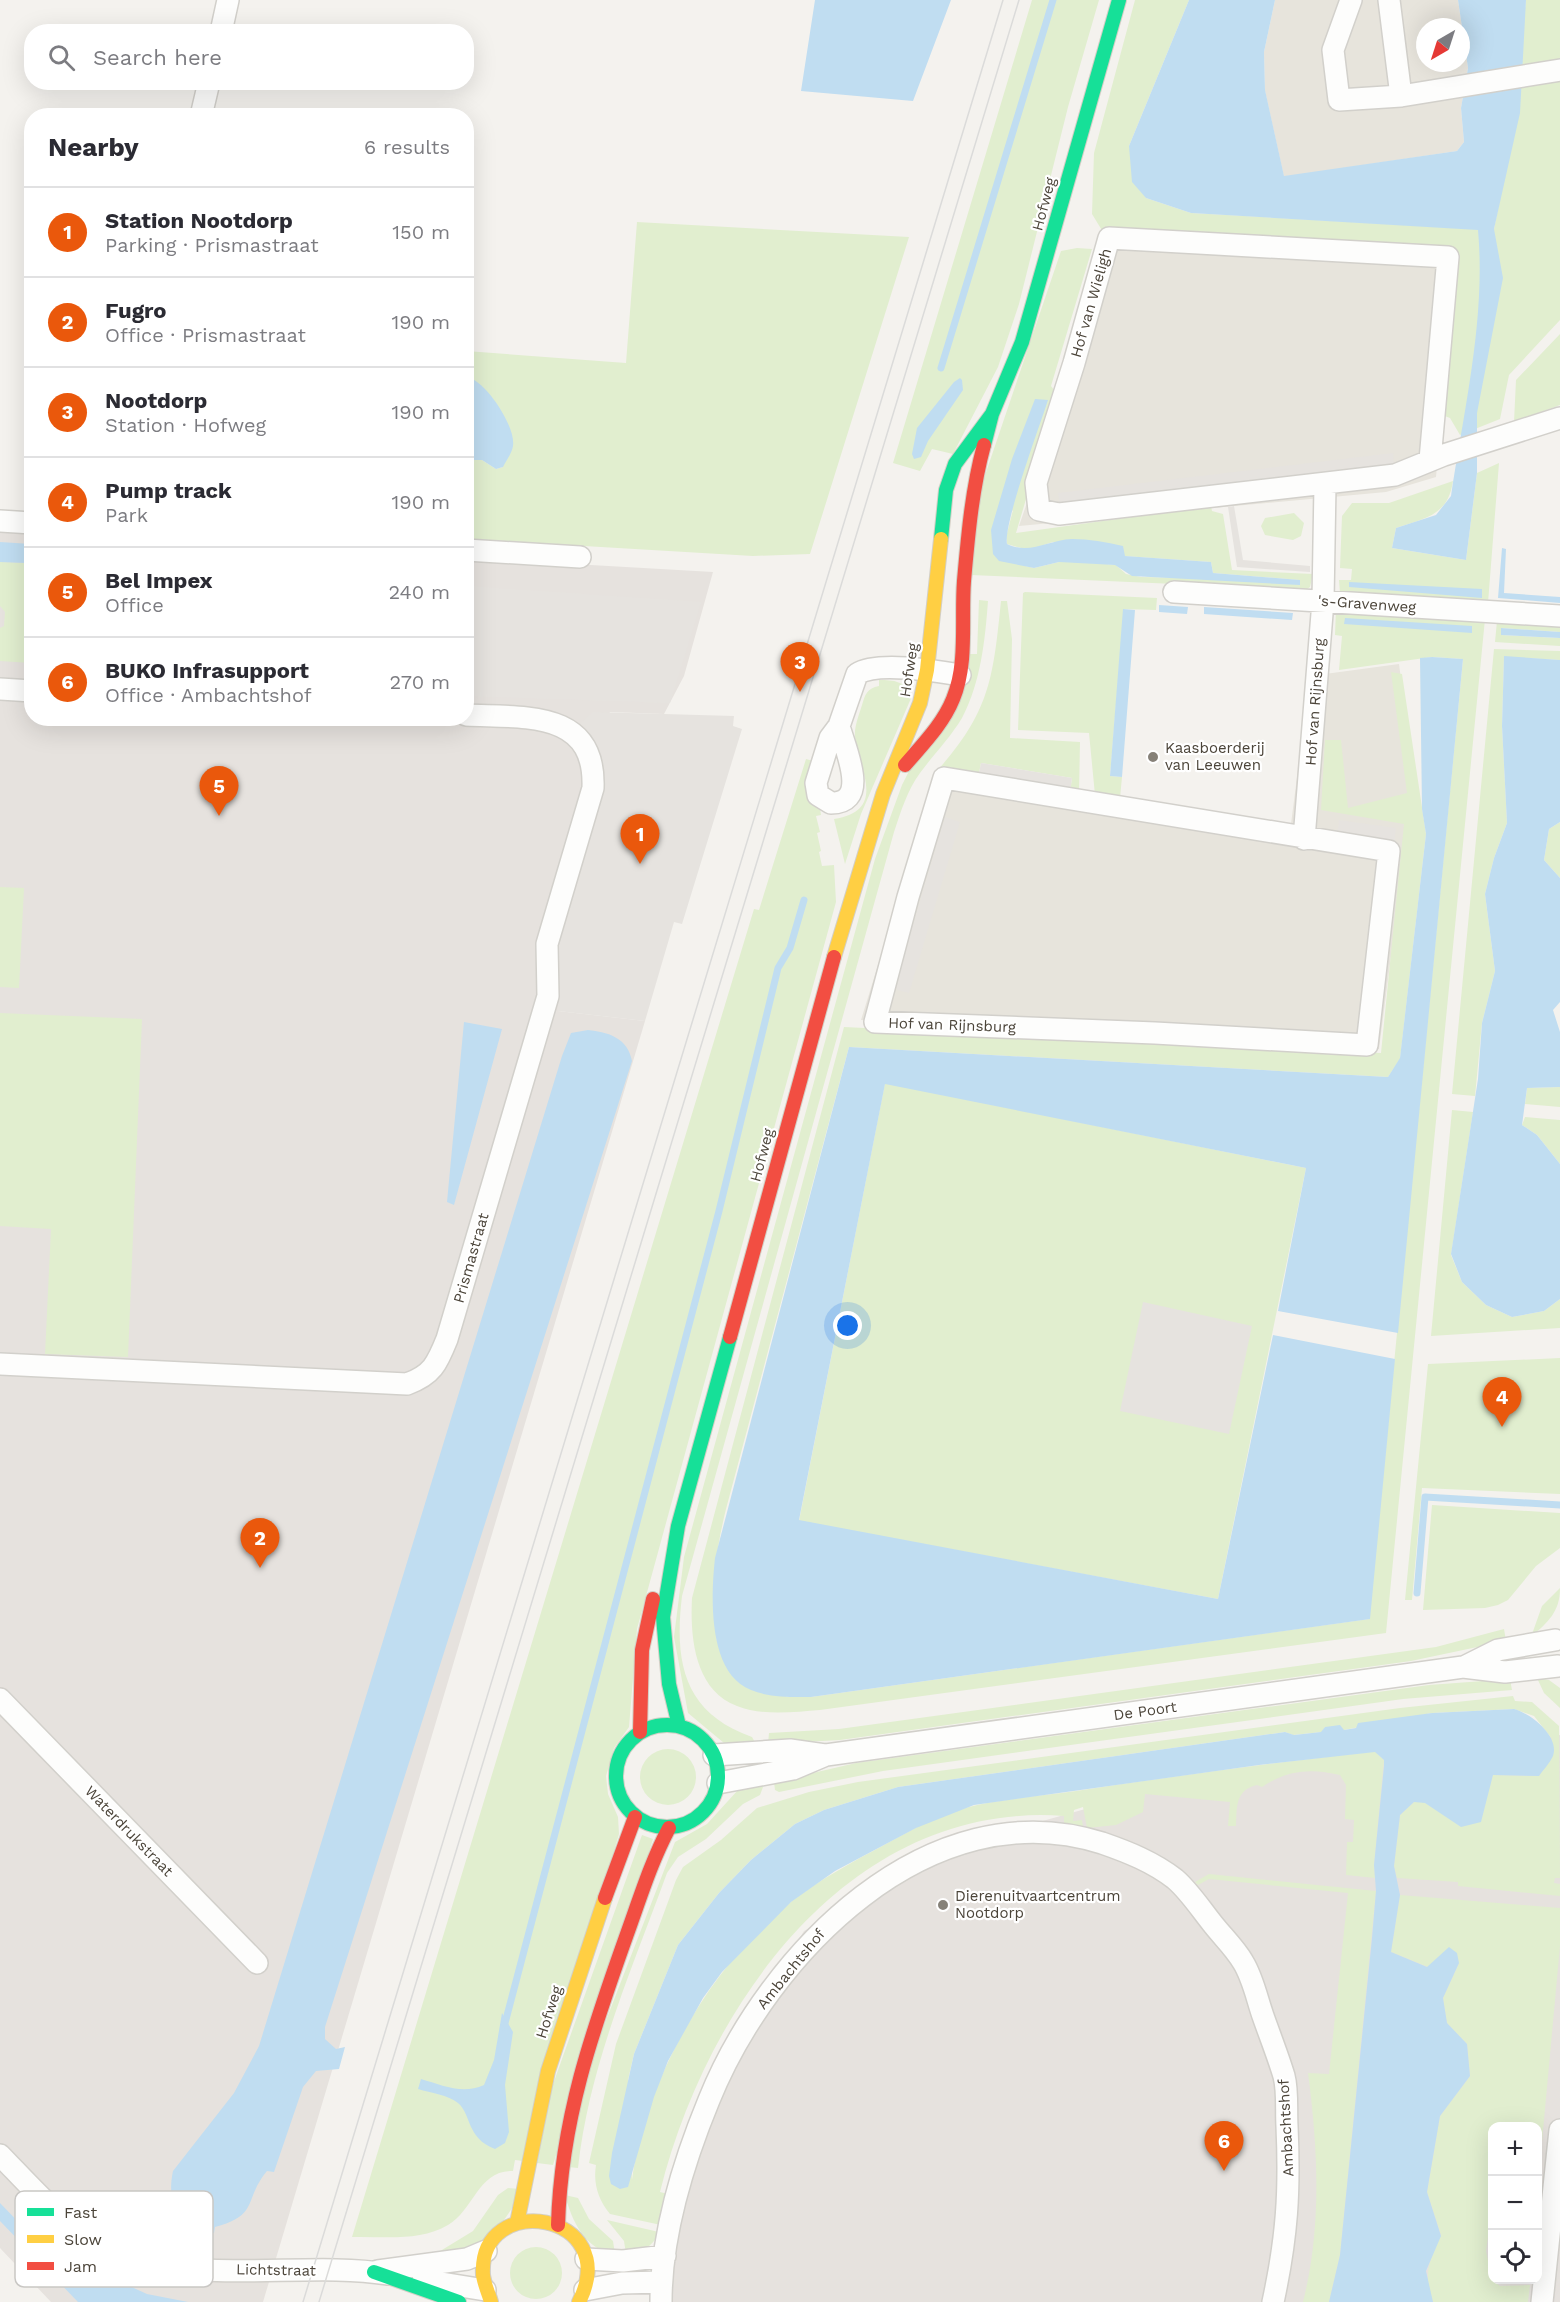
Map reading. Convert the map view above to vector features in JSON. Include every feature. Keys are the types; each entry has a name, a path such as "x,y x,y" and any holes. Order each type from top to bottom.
{"main road":[{"name":"Hofweg","path":"883,794 943,720 954,698 960,675 971,504 992,414 1022,342 1119,0"},
{"name":"Hofweg","path":"640,1732 642,1650 659,1575 678,1526 849,902 883,794 911,731 927,670 946,490 956,464 992,414"},
{"name":"Hofweg","path":"678,1526 663,1617 669,1684 679,1726"},
{"path":"659,1726 679,1726 700,1736 714,1755 718,1783 712,1803 698,1818 679,1827 657,1827 635,1817 628,1810 617,1790 616,1768 624,1748 640,1732 659,1726"},
{"name":"Hofweg","path":"517,2223 527,2185 540,2105 559,2034 635,1817"},
{"path":"558,2225 558,2189 567,2128 590,2038 637,1905 669,1828"},
{"path":"488,2296 483,2264 486,2251 504,2230 517,2223 544,2220 558,2225 571,2234 586,2259 588,2270 582,2296"},
{"path":"374,2272 459,2302"}],"street":[{"path":"223,24 228,0"},
{"path":"1351,0 1333,50 1339,100 1401,96 1558,71"},
{"path":"1389,0 1401,96"},
{"path":"203,108 207,90"},
{"name":"Hof van Wieligh","path":"1437,458 1448,257 1109,238 1074,363 1036,483 1039,510 1059,514 1325,485 1395,475 1437,458 1493,442 1560,418"},
{"path":"1323,601 1325,485"},
{"path":"0,521 24,522"},
{"path":"474,550 580,557"},
{"name":"'s-Gravenweg","path":"1174,592 1560,616"},
{"name":"Hof van Rijnsburg","path":"1304,839 1323,601"},
{"path":"839,726 852,683 861,671 927,670 960,675"},
{"path":"0,689 24,690"},
{"name":"Prismastraat","path":"0,1364 407,1384 424,1378 432,1369 447,1340 548,996 547,944 594,788 594,766 586,748 568,729 552,721 474,716"},
{"name":"Hof van Rijnsburg","path":"944,778 1304,839 1389,851 1367,1045 1155,1033 875,1022 908,897 944,778"},
{"path":"1557,1632 1559,1668"},
{"name":"De Poort","path":"1463,1667 1498,1650 1557,1632"},
{"name":"De Poort","path":"718,1783 793,1769 826,1755 1463,1667 1505,1672 1559,1668"},
{"name":"Waterdrukstraat","path":"0,1699 258,1963"},
{"name":"De Poort","path":"714,1755 790,1750 826,1755"},
{"name":"Ambachtshof","path":"582,2296 622,2283 661,2292 665,2256 684,2167 716,2081 734,2047 777,1982 827,1924 886,1879 948,1850 1000,1836 1027,1833 1066,1834 1135,1854 1182,1885 1244,1964 1285,2079 1290,2191 1285,2248 1274,2302"},
{"path":"1542,2302 1560,2130"},
{"name":"Lichtstraat","path":"0,2155 37,2191"},
{"name":"Lichtstraat","path":"213,2269 374,2272 466,2259 486,2251"},
{"path":"586,2259 623,2261 665,2256"},
{"name":"Lichtstraat","path":"374,2272 488,2296"}],"shaded area":[{"path":"1275,0 1458,0 1461,18 1416,18 1416,72 1467,72 1461,108 1464,142 1457,151 1284,177 1265,91 1264,52"},
{"path":"1103,232 1458,251 1436,477 1386,492 1019,526 1068,383"},
{"path":"1393,453 1394,466 1060,506 1058,493"},
{"path":"1234,506 1243,560 1310,566 1310,572 1237,567 1228,507"},
{"path":"0,530 24,532 24,726 474,726 474,558 713,572 684,676 664,714 610,712 593,744 558,1011 645,1021 263,2302 51,2302 37,2287 213,2287 213,2191 15,2191 15,2264 0,2248"},
{"path":"474,587 701,602 670,703 474,696"},
{"path":"1399,664 1414,778 1379,1049 861,1020 938,771 1291,824 1310,676"},
{"path":"593,712 734,716 733,726 742,729 682,924 674,922 645,1021 558,1011 557,936 593,744 580,724"},
{"path":"981,763 1072,778 1070,792 978,778"},
{"path":"945,817 960,822 909,993 894,989"},
{"path":"1339,820 1396,828 1394,844 1337,837"},
{"path":"1143,1302 1252,1326 1229,1434 1120,1411"},
{"path":"1560,1735 1560,2302 666,2302 702,2095 804,1931 957,1845 1167,1786"}],"green space":[{"path":"1032,0 1099,0 1068,107 1019,304 998,367 953,454 932,449 920,471 893,463"},
{"path":"1135,0 1189,0 1129,146 1146,198 1191,213 1494,229 1504,178 1526,0 1560,0 1560,320 1509,375 1500,419 1460,435 1450,418 1442,415 1458,251 1103,232 1092,214 1094,153"},
{"path":"637,222 909,237 810,554 753,556 474,539 474,460 482,460 496,469 503,467 474,390 474,352 626,363"},
{"path":"1077,248 1092,249 1051,386 1057,394 1016,533 1211,506 1212,511 1223,514 1232,570 1313,574 1310,587 1302,593 1175,584 971,575 978,496 1061,251","holes":["1013,510 1006,537 1007,544 1028,550 1053,542 1124,556 1211,562 1213,573 1300,580 1141,577 1126,574 1116,565 1086,562 1059,562 1034,568 1025,566 991,530"]},
{"path":"1560,334 1560,405 1514,422 1516,380"},
{"path":"1499,463 1488,603 1340,593 1339,580 1351,580 1352,569 1340,568 1342,516 1352,503 1389,503 1453,481 1446,502 1434,514 1396,528 1392,548 1466,560 1477,473"},
{"path":"1294,513 1304,523 1301,536 1293,540 1265,535 1261,526 1265,518"},
{"path":"0,562 24,563 24,663 0,661 0,628 4,626 5,612 0,606"},
{"path":"1023,593 1157,598 1156,610 1124,609 1110,776 1122,777 1120,798 1095,795 1089,733 1018,730"},
{"path":"979,600 988,601 983,646 974,690 962,718 911,787 894,832 682,1596 680,1643 689,1683 698,1700 711,1714 729,1727 752,1737 757,1746 734,1746 724,1743 688,1713 674,1637 684,1557 875,859 902,785 968,654 977,654"},
{"path":"1001,601 1007,601 1012,639 1010,738 1080,742 1079,794 1070,792 1072,778 981,763 978,778 936,772 968,731 986,693 995,652"},
{"path":"1336,609 1485,619 1386,1633 820,1710 756,1711 737,1706 712,1688 703,1675 694,1645 692,1598 844,1027 1381,1053 1404,824 1321,810 1325,740 1341,740 1348,808 1407,793 1391,672 1402,674 1426,834 1400,1059 1388,1077 849,1047 726,1509 716,1558 714,1590 717,1641 787,1697 811,1697 1369,1619 1463,659 1432,657 1339,670 1342,636 1335,635"},
{"path":"1497,621 1560,625 1560,632 1502,628 1501,635 1560,638 1560,646 1495,642"},
{"path":"1494,649 1560,651 1560,660 1504,657 1502,726 1507,823 1494,858 1485,894 1495,971 1482,1023 1475,1096 1452,1094"},
{"path":"879,680 898,682 906,687 912,696 861,814 845,864 834,819 851,814 861,807 865,798 866,787 857,750 855,729 866,695 869,690 879,686"},
{"path":"806,759 813,761 821,815 816,816 820,832 817,833 821,851 819,852 822,866 834,865 836,902 637,1629 629,1727 614,1748 606,1776 608,1794 618,1817 619,1834 523,2161 515,2160 513,2171 501,2172 492,2177 457,2218 437,2230 426,2234 401,2237 352,2237 754,909 759,910"},
{"path":"1560,822 1560,878 1544,860 1549,829"},
{"path":"0,887 24,888 19,988 0,987"},
{"path":"0,1013 142,1019 128,1357 45,1354 51,1229 0,1226"},
{"path":"885,1083 1306,1168 1218,1599 799,1521"},
{"path":"1560,1087 1560,1107 1525,1104 1527,1088"},
{"path":"1452,1110 1473,1112 1451,1255 1462,1282 1486,1305 1512,1317 1544,1311 1560,1299 1560,1328 1431,1336"},
{"path":"1525,1117 1560,1120 1560,1164 1537,1135 1522,1125"},
{"path":"1560,1358 1560,1494 1422,1488 1412,1600 1405,1600 1428,1364"},
{"path":"1432,1505 1560,1513 1560,1548 1536,1566 1508,1600 1498,1605 1485,1608 1423,1610"},
{"path":"1560,1588 1555,1610 1548,1621 1531,1637 1542,1606"},
{"path":"1504,1629 1506,1641 1411,1661 840,1740 768,1744 769,1733 839,1729 1436,1647"},
{"path":"1537,1678 1549,1680 1560,1688 1560,1708 1544,1693"},
{"path":"1510,1679 1512,1690 1403,1699 883,1771 779,1792 775,1790 774,1782 856,1763 1429,1685"},
{"path":"1513,1696 1515,1701 1532,1702 1559,1726 1560,1878 1555,1878 1554,1883 1560,1884 1560,1896 1458,1886 1458,1882 1397,1878 1394,1866 1400,1815 1414,1802 1425,1802 1439,1811 1493,1775 1539,1776 1552,1739 1534,1716 1514,1709 1432,1713 1344,1730 1325,1727 1322,1732 1293,1735 1285,1732 898,1787 824,1810 795,1824 751,1860 719,1893 678,1945 634,2054 628,2080 632,2180 640,2141 667,2063 709,1990 762,1927 792,1901 825,1878 860,1858 934,1819 982,1804 1369,1752 1376,1752 1384,1760 1374,1865 1375,1878 1346,1875 1347,1842 1353,1842 1354,1820 1345,1819 1346,1785 1340,1775 1309,1771 1281,1777 1262,1787 1257,1785 1250,1787 1239,1800 1236,1826 1228,1826 1230,1802 1145,1794 1143,1812 1116,1825 1087,1828 1083,1807 1074,1810 1073,1821 1082,1820 1083,1827 1064,1824 1064,1816 987,1820 917,1842 854,1879 799,1928 752,1987 712,2053 682,2122 660,2192 668,2194 661,2225 610,2214 602,2203 596,2185 596,2165 589,2163 616,2044 676,1880 683,1867 721,1840 757,1808 809,1792 858,1782 1400,1708"},
{"path":"668,1749 679,1751 688,1757 694,1766 696,1777 694,1788 688,1797 679,1803 668,1805 657,1803 648,1797 642,1788 640,1777 642,1766 648,1757 657,1751"},
{"path":"762,1784 760,1795 743,1804 706,1839 678,1857 667,1873 626,1982 602,2055 592,2092 578,2168 568,2167 588,2067 675,1842 707,1824 738,1790"},
{"path":"642,1835 653,1839 553,2165 537,2163 552,2087"},
{"path":"1209,1874 1376,1891 1340,2255 1329,2302 1303,2302 1316,2217 1316,2159 1308,2073 1329,2074 1348,1893 1209,1879 1198,1885 1195,1882"},
{"path":"1400,1895 1560,1908 1560,1946 1542,2142 1542,2122 1488,2122 1486,2251 1488,2284 1530,2285 1528,2302 1433,2302 1428,2275 1433,2253 1441,2235 1427,2192 1440,2116 1470,2076 1467,2044 1447,2023 1443,1998 1459,1963 1428,1967 1391,1952"},
{"path":"508,2188 520,2189 508,2215 494,2231 470,2249 437,2253 473,2231 498,2195"},
{"path":"565,2195 578,2198 589,2219 613,2241 615,2254 596,2247 581,2233"},
{"path":"607,2220 659,2232 650,2245 642,2250 626,2254 624,2241"},
{"path":"531,2247 541,2247 555,2254 562,2273 555,2292 541,2299 531,2299 521,2295 514,2288 510,2278 510,2268 514,2258 521,2251"}],"water":[{"path":"815,0 951,0 913,101 801,91"},
{"path":"1189,0 1275,0 1264,52 1265,90 1284,176 1457,151 1464,142 1461,108 1467,72 1470,72 1470,18 1461,18 1458,0 1526,0 1520,113 1494,229 1503,278 1477,413 1477,473 1466,560 1392,548 1396,528 1436,515 1451,496 1476,330 1480,263 1478,230 1191,213 1146,198 1132,182 1129,146"},
{"path":"960,378 963,390 928,441 921,457 914,459 912,454 917,428 954,382"},
{"path":"474,380 498,405 513,437 513,446 503,467 496,469 482,460 474,460"},
{"path":"1035,399 1048,400 1016,497 1007,533 1007,544 1031,548 1072,539 1098,541 1123,546 1125,556 1211,562 1213,573 1300,580 1300,585 1132,576 1115,565 1059,562 1034,568 999,561 993,554 991,530 1012,459"},
{"path":"0,542 24,544 24,563 0,562"},
{"path":"1502,548 1506,549 1504,593 1560,597 1560,603 1498,598"},
{"path":"1349,582 1482,589 1482,598 1349,587"},
{"path":"1159,605 1188,607 1187,614 1159,612"},
{"path":"1204,607 1293,613 1292,620 1204,614"},
{"path":"1123,609 1135,610 1122,777 1110,776"},
{"path":"1345,618 1472,626 1472,633 1344,624"},
{"path":"1501,628 1560,632 1560,638 1501,635"},
{"path":"1504,656 1560,660 1560,822 1549,829 1544,860 1560,878 1560,1002 1553,1010 1560,1032 1560,1087 1527,1088 1522,1125 1537,1135 1560,1164 1560,1299 1544,1311 1512,1317 1486,1305 1462,1282 1451,1254 1478,1079 1482,1023 1495,971 1485,894 1494,858 1507,823 1502,726"},
{"path":"1420,658 1463,659 1398,1333 1278,1311 1306,1168 885,1084 799,1520 1218,1599 1273,1335 1395,1359 1370,1619 811,1697 766,1694 751,1690 737,1681 726,1667 719,1651 715,1632 713,1592 715,1558 849,1047 1388,1077 1400,1058 1426,834 1422,809"},
{"path":"464,1022 502,1029 454,1205 447,1202"},
{"path":"588,1030 610,1035 622,1042 630,1053 632,1061 325,2027 325,2039 336,2049 345,2047 339,2069 316,2071 303,2087 274,2172 267,2171 245,2212 215,2227 213,2233 213,2191 171,2191 173,2171 234,2093 259,2046 562,1056 571,1033"},
{"path":"1514,1709 1535,1720 1548,1733 1552,1741 1553,1756 1539,1776 1493,1775 1481,1822 1461,1827 1425,1803 1414,1802 1400,1815 1394,1866 1400,1895 1391,1952 1427,1967 1449,1947 1457,1953 1459,1963 1443,1998 1447,2023 1467,2044 1470,2076 1440,2116 1427,2192 1441,2236 1426,2271 1433,2302 1329,2302 1340,2255 1376,1891 1374,1865 1384,1760 1375,1752 1259,1765 974,1805 916,1828 835,1871 791,1902 722,1972 703,1998 668,2061 654,2097 628,2187 620,2189 611,2184 609,2176 612,2153 634,2054 678,1945 719,1893 751,1860 795,1824 824,1810 898,1787 1285,1732 1294,1735 1321,1732 1325,1727 1340,1725 1344,1730 1356,1728 1358,1723 1432,1713"},
{"path":"502,2013 513,2032 505,2085 509,2132 505,2143 495,2149 474,2133 458,2103 444,2096 418,2089 421,2079 460,2089 484,2085 494,2060"},
{"path":"0,2203 15,2219 15,2237 0,2221"},
{"path":"64,2287 132,2287 147,2294 188,2302 78,2302"}],"waterway":[{"path":"941,368 1053,0"},
{"path":"504,2027 719,1211 778,968 790,948 804,900"},
{"path":"1417,1593 1425,1497 1560,1505"}],"tram line":[{"path":"303,2302 1003,0"},
{"path":"319,2302 1019,0"}],"traffic: fast":[{"path":"984,445 992,414 1022,342 1119,0"},
{"path":"941,539 946,490 955,464 992,414"},
{"path":"679,1726 669,1684 663,1617 678,1526 730,1337"},
{"path":"667,1725 687,1728 696,1733 710,1747 715,1756 718,1776 715,1796 710,1805 696,1819 687,1824 667,1827 647,1824 638,1819 624,1805 619,1796 616,1776 619,1756 624,1747 638,1733 647,1728 667,1725"},
{"path":"374,2272 459,2302"}],"traffic: slow":[{"path":"834,957 883,794 920,703 927,670 941,539"},
{"path":"517,2223 548,2071 605,1898"},
{"path":"491,2302 483,2275 488,2248 502,2230 523,2222 546,2222 567,2231 582,2248 588,2271 579,2302"}],"traffic: jam":[{"path":"905,765 944,717 958,685 961,671 964,581 969,530 976,478 984,445"},
{"path":"730,1337 834,957"},
{"path":"640,1732 642,1650 653,1599"},
{"path":"605,1898 635,1817"},
{"path":"558,2225 565,2149 580,2077 641,1894 669,1828"}],"place":[{"name":"Nootdorp","path":"800,692"},
{"name":"Kaasboerderij van Leeuwen","path":"1153,757"},
{"name":"Bel Impex","path":"219,816"},
{"name":"Station Nootdorp","path":"640,864"},
{"name":"Pump track","path":"1502,1427"},
{"name":"Fugro","path":"260,1568"},
{"name":"Dierenuitvaartcentrum Nootdorp","path":"943,1905"},
{"name":"BUKO Infrasupport","path":"1224,2171"}]}
